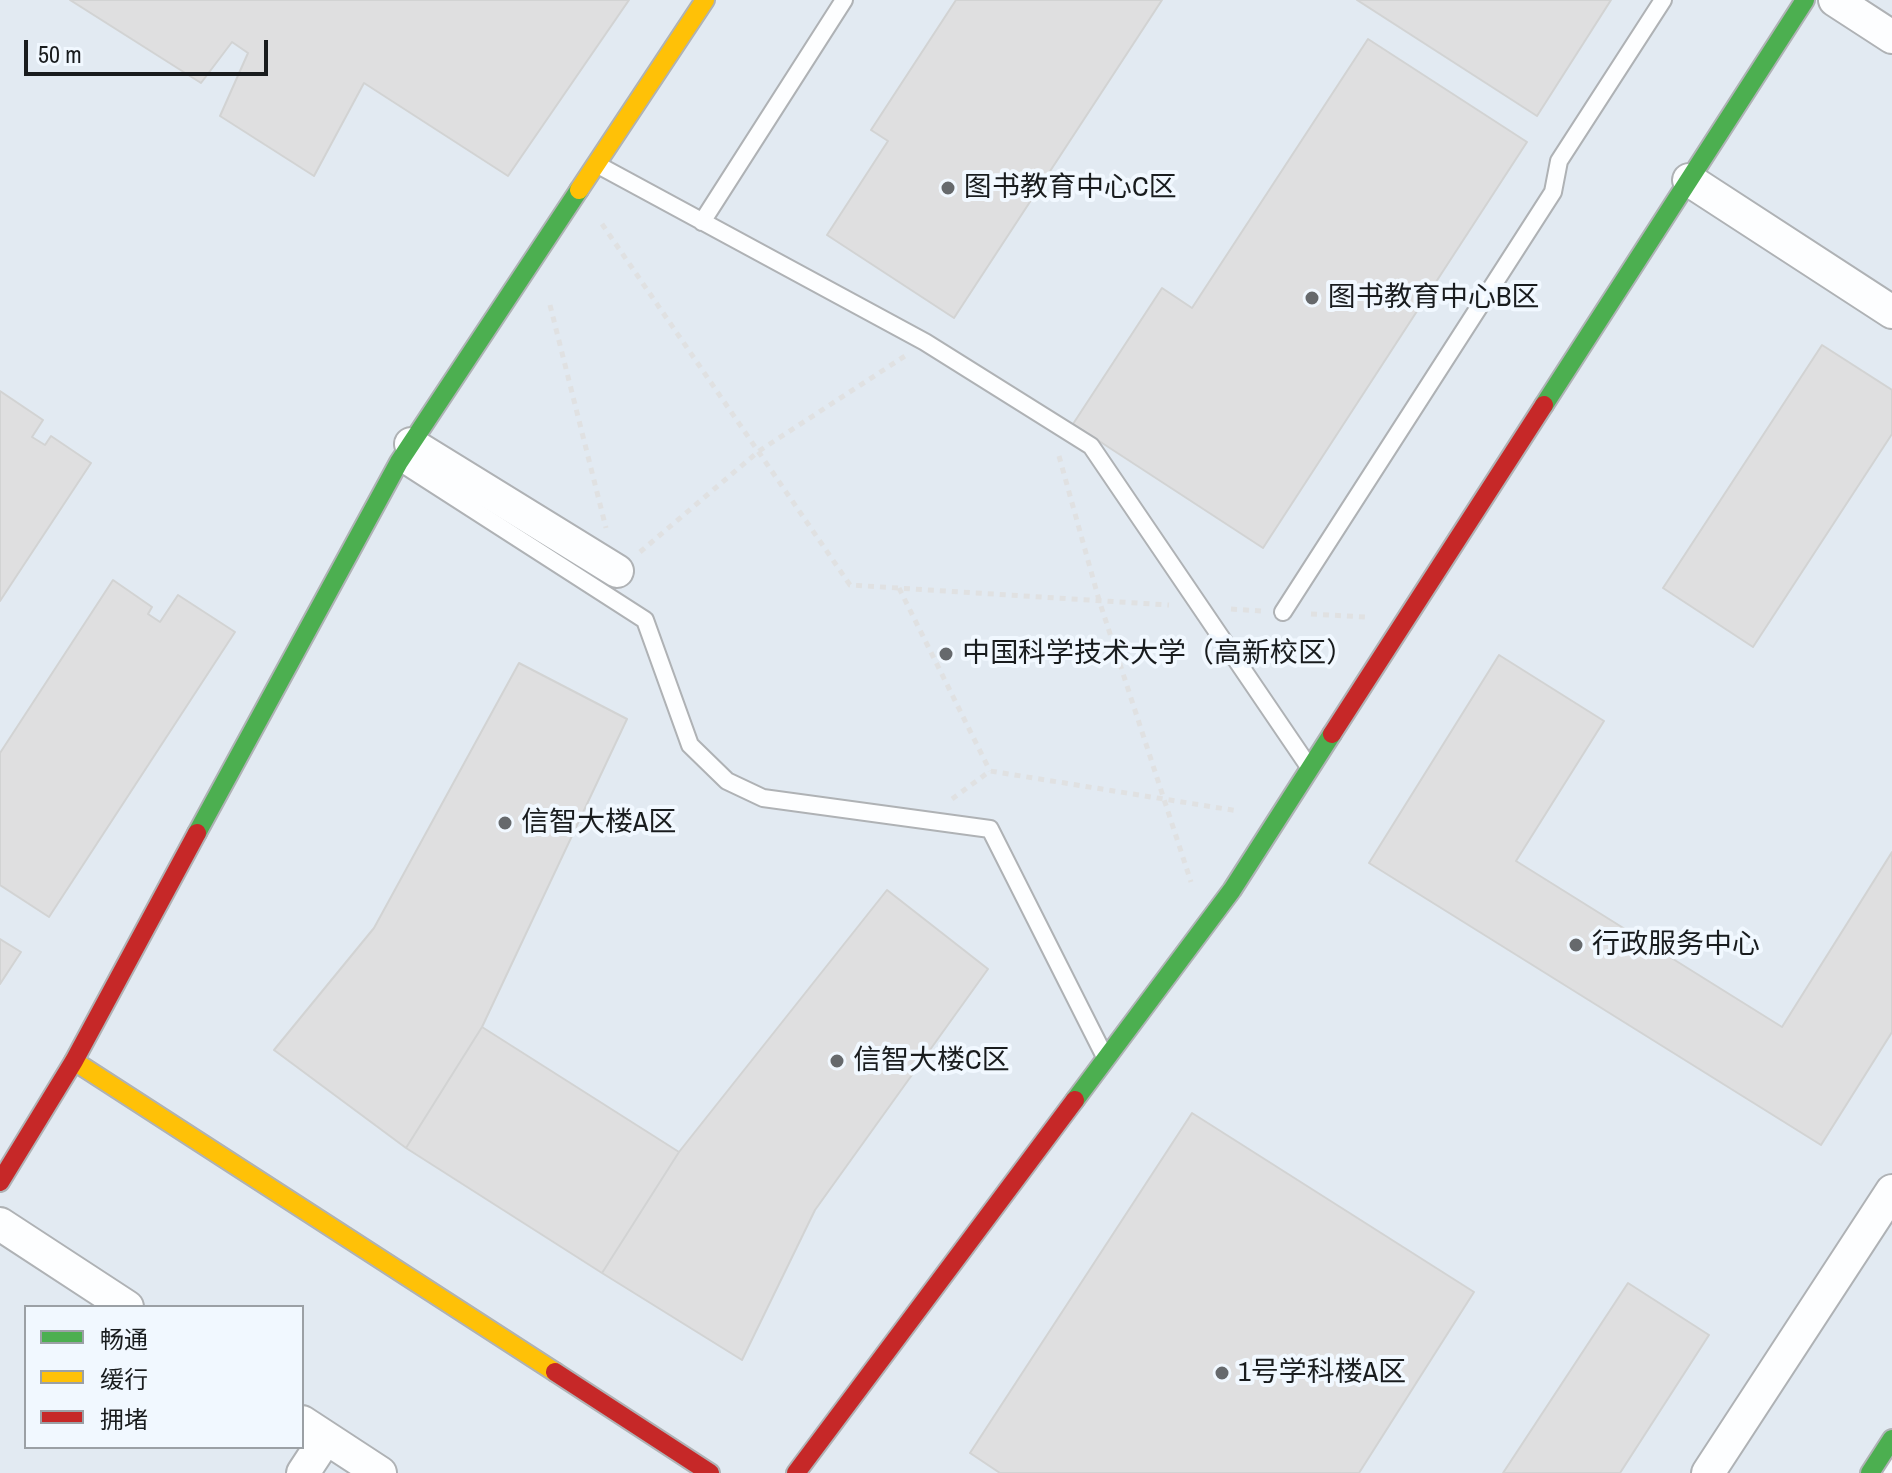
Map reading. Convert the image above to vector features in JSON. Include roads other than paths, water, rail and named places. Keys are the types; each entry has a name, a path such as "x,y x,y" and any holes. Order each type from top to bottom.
{"street":[{"path":"0,1182 74,1061 405,453 705,0"},
{"path":"796,1473 1205,925 1406,620 1805,0"},
{"path":"1835,0 1892,37"},
{"path":"1689,180 1892,312"},
{"path":"405,453 617,571"},
{"path":"74,1061 710,1473"},
{"path":"1708,1473 1892,1191"},
{"path":"0,1224 124,1305"},
{"path":"303,1473 314,1430 380,1473"},
{"path":"1870,1473 1892,1439"}],"lane":[{"path":"702,222 844,0"},
{"path":"1283,612 1553,192 1559,161 1663,0"},
{"path":"596,165 925,342 1091,446 1310,768"},
{"path":"405,453 645,620 690,745 727,781 763,798 990,829 1106,1059"}],"place":[{"name":"图书教育中心C区","path":"948,188"},
{"name":"图书教育中心B区","path":"1312,298"},
{"name":"中国科学技术大学（高新校区）","path":"946,654"},
{"name":"信智大楼A区","path":"505,823"},
{"name":"行政服务中心","path":"1576,945"},
{"name":"信智大楼C区","path":"837,1061"},
{"name":"1号学科楼A区","path":"1222,1373"}]}
